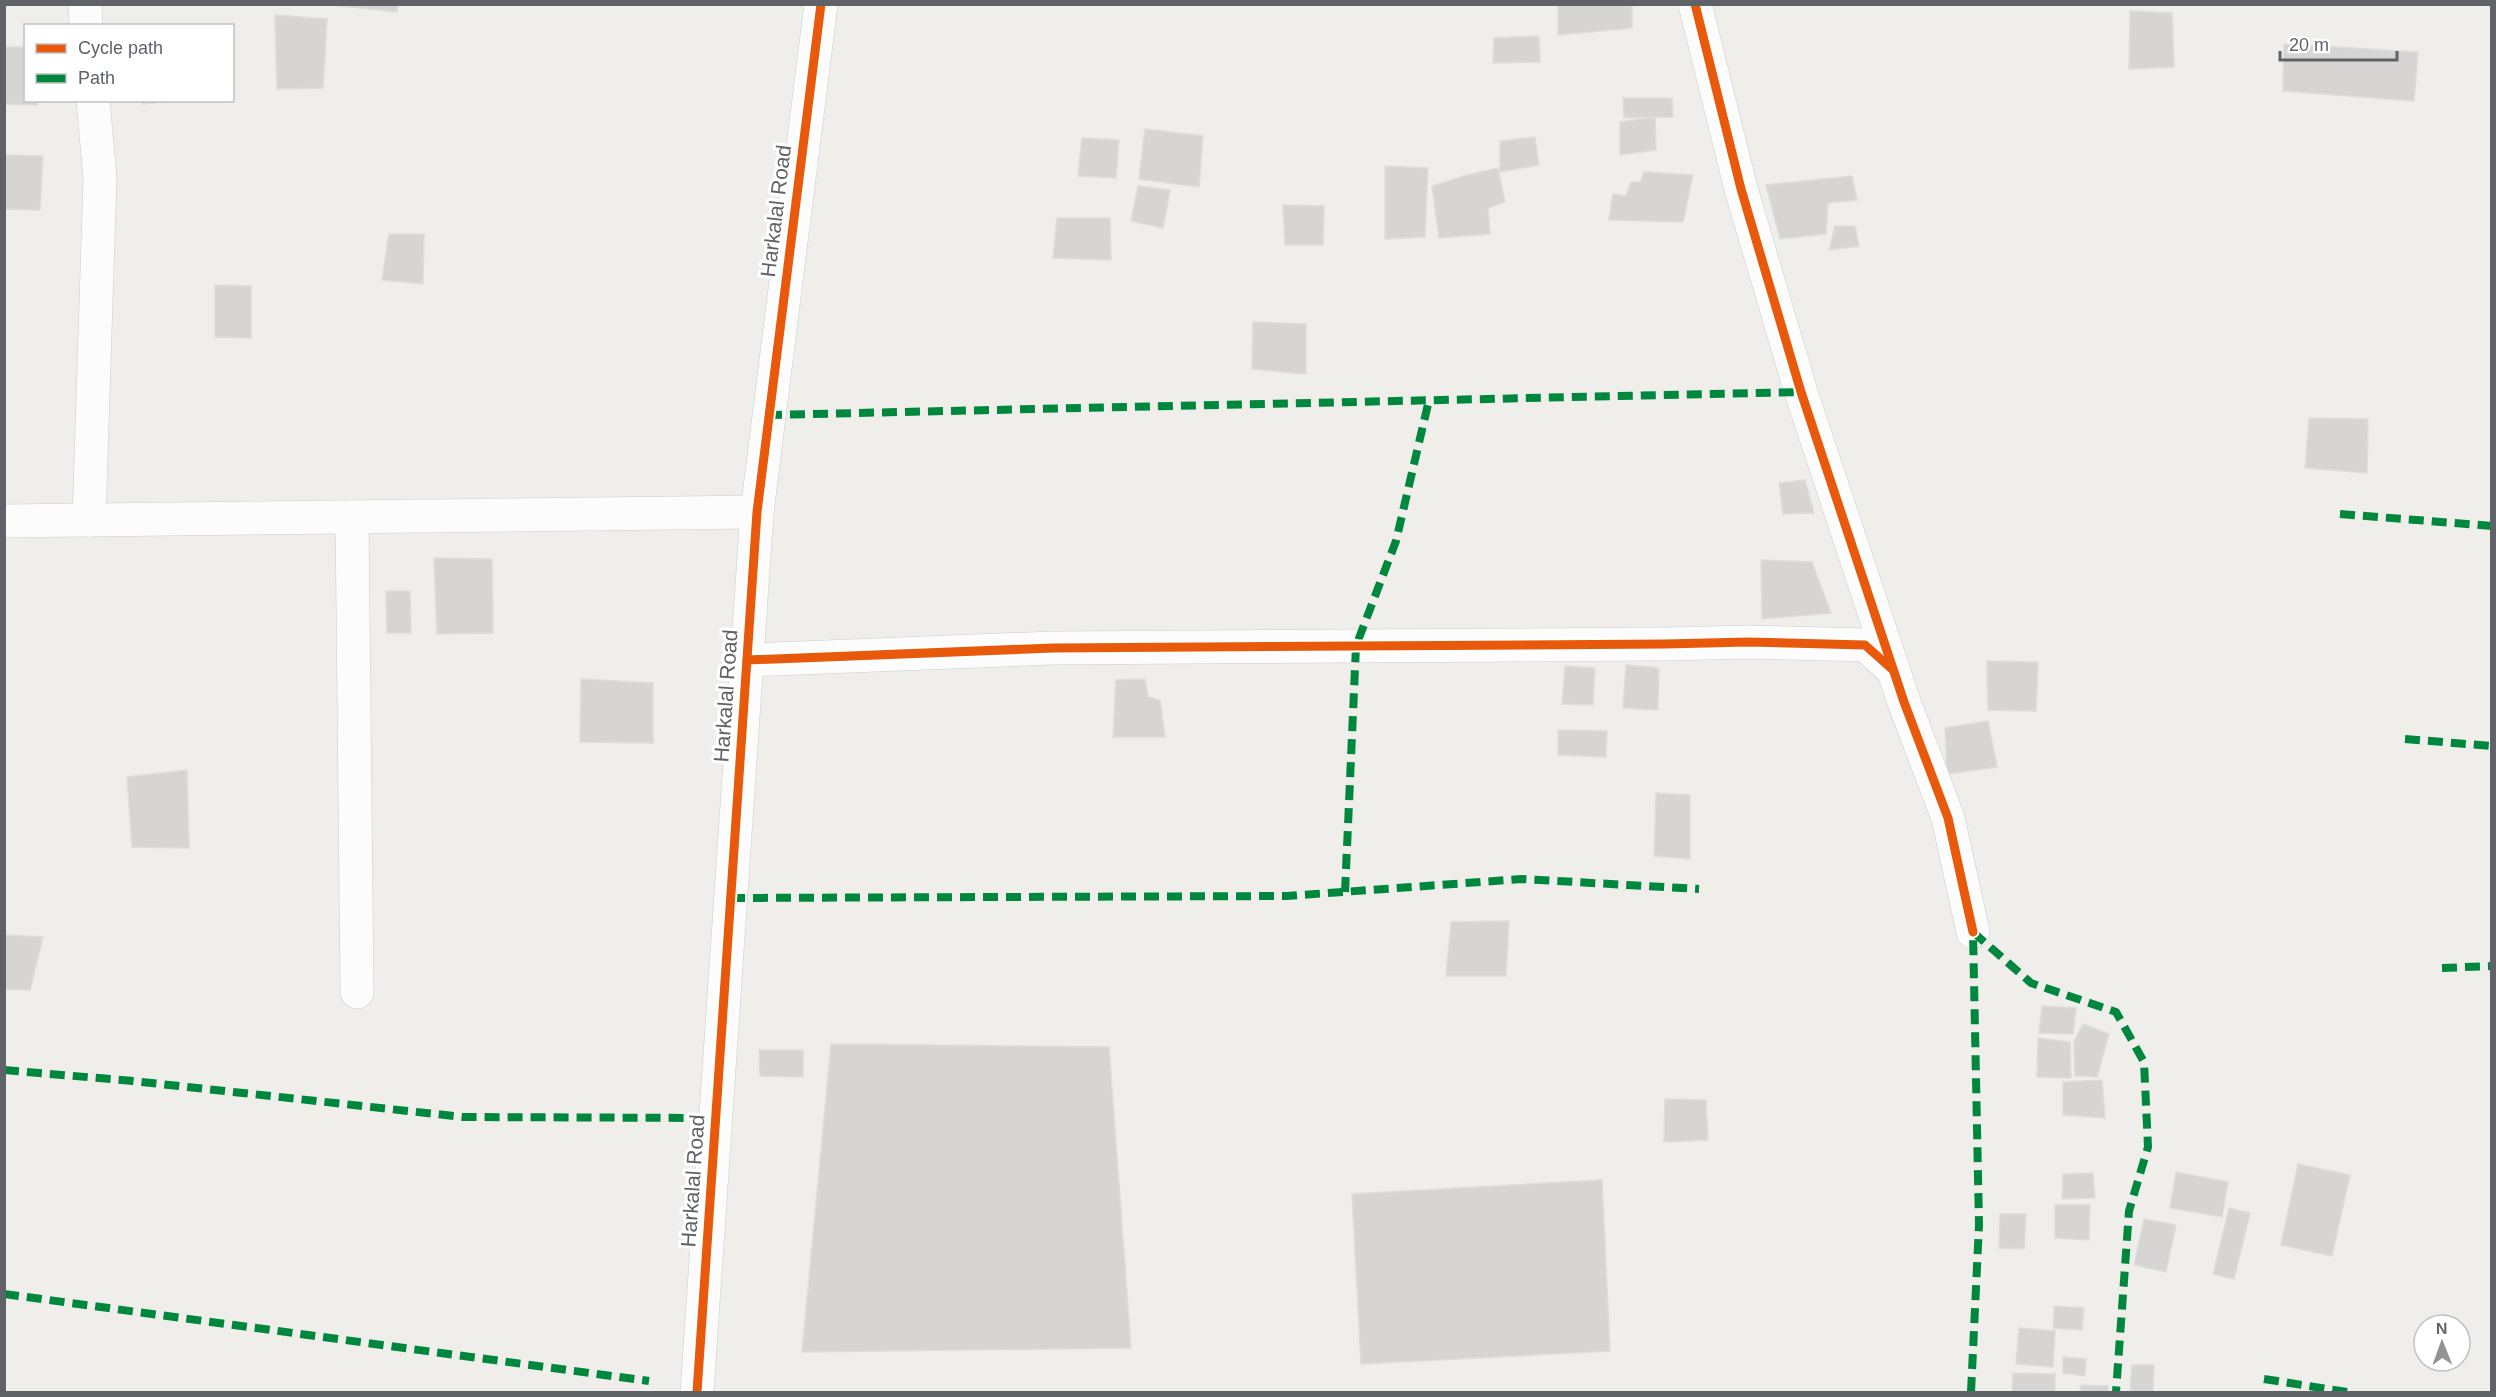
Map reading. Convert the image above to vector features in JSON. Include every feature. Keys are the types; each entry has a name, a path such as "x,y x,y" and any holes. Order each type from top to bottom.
{"street":[{"path":"85,4 86,24"},
{"name":"Harkalal Road","path":"697,1392 757,512 821,4"},
{"path":"1695,4 1741,189 1797,382 1893,670 1948,818 1973,932"},
{"path":"89,520 100,178 93,102"},
{"path":"4,521 757,512"},
{"path":"352,517 357,992"},
{"path":"747,660 1053,648 1748,642 1865,645 1893,670"}],"building":[{"path":"323,4 398,4 397,12"},
{"path":"1558,4 1632,4 1632,28 1558,35"},
{"path":"2130,11 2172,13 2174,67 2129,69"},
{"path":"275,15 327,19 323,88 277,89"},
{"path":"1539,36 1540,62 1493,63 1494,38"},
{"path":"2284,44 2418,52 2414,101 2283,91"},
{"path":"4,47 24,47 24,102 37,102 37,105 4,104"},
{"path":"1623,98 1672,98 1673,117 1624,118"},
{"path":"1655,117 1656,150 1620,155 1620,122"},
{"path":"1145,129 1203,136 1199,187 1139,179"},
{"path":"1535,137 1539,165 1500,172 1500,141"},
{"path":"1082,138 1119,140 1116,178 1078,176"},
{"path":"4,155 43,156 40,210 4,209"},
{"path":"1385,166 1428,168 1425,237 1385,239"},
{"path":"1498,168 1505,202 1488,208 1490,234 1439,238 1432,186"},
{"path":"1644,172 1693,175 1683,222 1609,220 1613,194 1626,196 1631,182 1640,182"},
{"path":"1852,176 1857,200 1828,203 1826,234 1780,239 1766,185"},
{"path":"1138,186 1170,190 1163,228 1131,221"},
{"path":"1283,205 1324,206 1323,245 1285,245"},
{"path":"1057,218 1110,218 1111,260 1053,258"},
{"path":"1835,226 1855,226 1859,246 1829,250"},
{"path":"389,234 424,234 423,284 382,280"},
{"path":"215,285 251,286 251,338 215,337"},
{"path":"1253,322 1306,324 1306,374 1252,369"},
{"path":"2309,418 2368,419 2367,473 2305,468"},
{"path":"1805,480 1814,513 1783,514 1779,483"},
{"path":"434,558 492,559 493,633 437,634"},
{"path":"1761,560 1812,562 1831,613 1762,619"},
{"path":"386,591 410,591 411,633 387,633"},
{"path":"1987,661 2038,662 2036,711 1988,710"},
{"path":"1626,665 1659,668 1658,710 1623,708"},
{"path":"1565,666 1595,668 1593,705 1562,704"},
{"path":"581,679 653,683 653,743 580,742"},
{"path":"1145,679 1148,697 1160,700 1165,737 1113,737 1116,680"},
{"path":"1988,721 1997,767 1947,774 1945,728"},
{"path":"1558,730 1607,731 1606,757 1558,755"},
{"path":"187,770 189,848 132,847 127,777"},
{"path":"1656,793 1690,795 1690,859 1654,856"},
{"path":"1509,921 1506,976 1446,976 1451,922"},
{"path":"4,935 43,937 30,990 4,989"},
{"path":"2042,1006 2076,1008 2073,1034 2039,1033"},
{"path":"2083,1024 2109,1034 2097,1077 2075,1076 2074,1041"},
{"path":"2038,1038 2070,1042 2071,1078 2037,1077"},
{"path":"831,1044 1109,1047 1131,1348 802,1352"},
{"path":"759,1050 803,1050 803,1077 760,1076"},
{"path":"2102,1080 2105,1118 2063,1115 2063,1082"},
{"path":"1665,1099 1706,1100 1708,1140 1664,1142"},
{"path":"2298,1164 2350,1175 2332,1256 2281,1245"},
{"path":"2176,1172 2228,1182 2222,1217 2170,1208"},
{"path":"2093,1173 2095,1198 2062,1199 2063,1174"},
{"path":"1602,1180 1610,1351 1361,1364 1352,1194"},
{"path":"2055,1205 2090,1205 2089,1240 2055,1238"},
{"path":"2229,1208 2250,1213 2234,1279 2213,1274"},
{"path":"2000,1214 2026,1214 2024,1249 1999,1248"},
{"path":"2144,1219 2176,1225 2166,1272 2134,1265"},
{"path":"2054,1306 2084,1308 2082,1330 2053,1328"},
{"path":"2019,1328 2055,1331 2053,1367 2016,1364"},
{"path":"2063,1357 2086,1359 2085,1376 2063,1373"},
{"path":"2132,1365 2154,1365 2153,1392 2130,1392"},
{"path":"2013,1373 2055,1374 2055,1392 2012,1392"},
{"path":"2081,1385 2108,1386 2108,1392 2080,1392"}],"marked path":[{"path":"767,415 1801,392"},
{"path":"1345,892 1356,646 1396,541 1429,400"},
{"path":"2340,514 2492,526"},
{"path":"2405,739 2492,746"},
{"path":"730,898 1287,896 1522,879 1699,889"},
{"path":"1973,932 2031,983 2116,1012 2144,1062 2148,1147 2129,1211 2116,1392"},
{"path":"1971,1392 1979,1225 1973,932"},
{"path":"2442,968 2492,966"},
{"path":"4,1070 133,1081 463,1117 715,1118"},
{"path":"4,1294 649,1381"},
{"path":"2264,1379 2347,1392"}],"cycle path":[{"path":"697,1392 757,512 821,4"},
{"path":"1695,4 1741,189 1801,392 1904,702 1948,818 1973,932"},
{"path":"747,660 1053,648 1748,642 1865,645 1893,670"}]}
